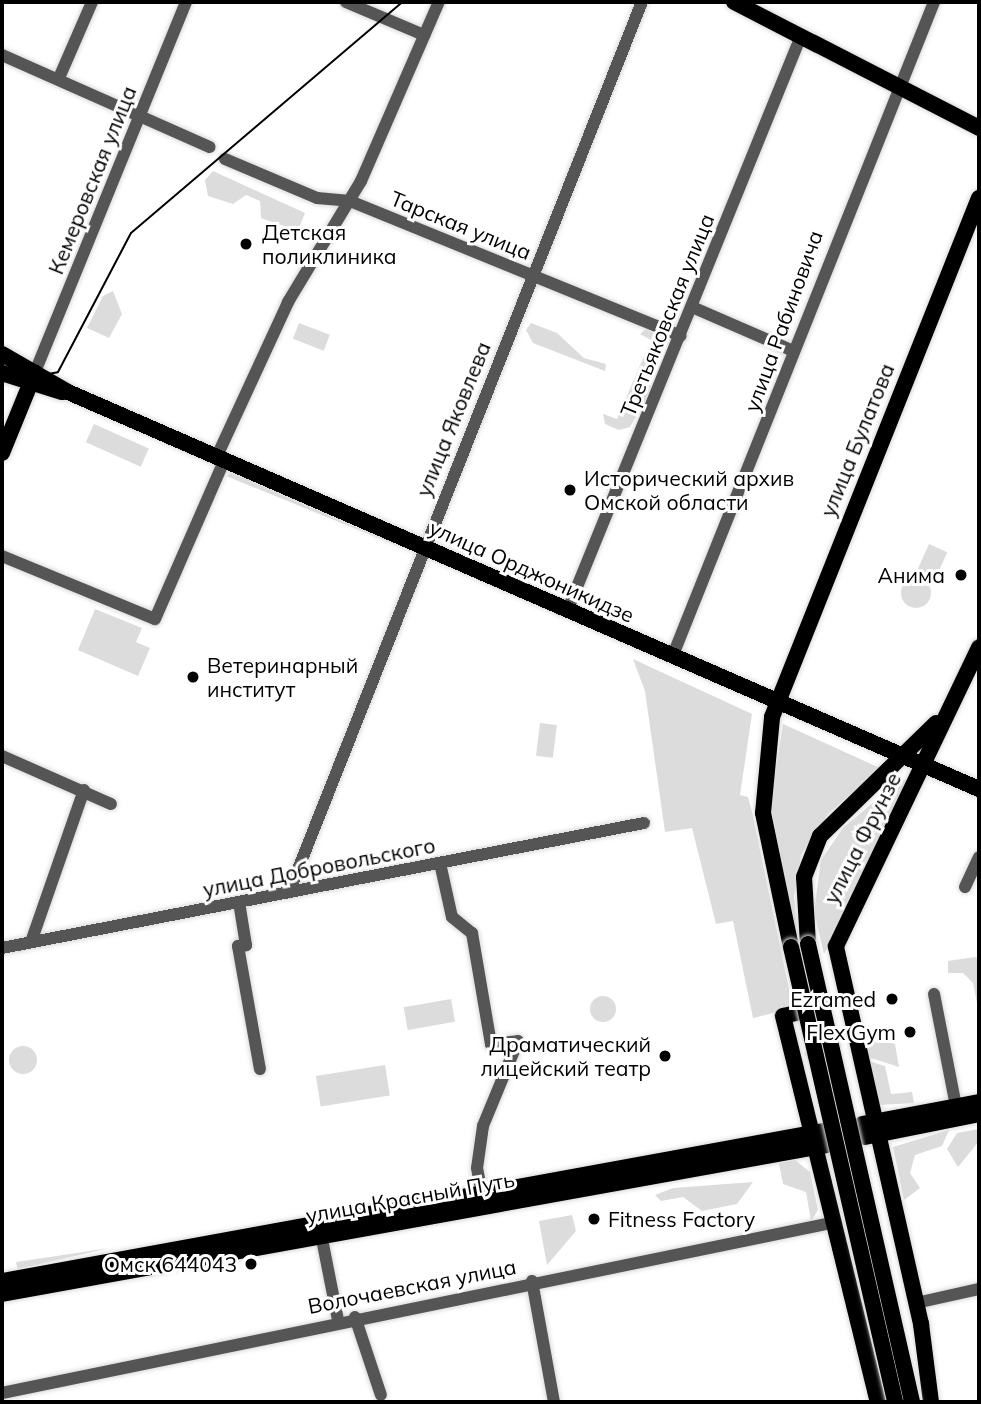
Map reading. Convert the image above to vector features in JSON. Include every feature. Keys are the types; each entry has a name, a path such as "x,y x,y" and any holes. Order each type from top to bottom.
{"main road":[{"path":"734,2 979,128"},
{"name":"улица Булатова","path":"886,1398 761,794 777,700 979,198"},
{"name":"улица Орджоникидзе","path":"2,354 33,378"},
{"name":"улица Орджоникидзе","path":"2,373 33,378 68,392 979,789"},
{"name":"Кемеровская улица","path":"2,453 33,378"},
{"name":"улица Фрунзе","path":"931,1402 916,1303 869,1129 860,1066 839,1004 836,962 839,930 979,647"},
{"name":"улица Фрунзе","path":"912,1402 808,944 804,877 820,836 905,757 955,698"},
{"path":"789,1015 797,1077 819,1140 831,1223 872,1375 886,1398"},
{"path":"846,1053 860,1066"},
{"path":"797,1077 808,1060"},
{"path":"869,1129 979,1102"},
{"path":"869,1129 979,1114"},
{"name":"улица Красный Путь","path":"2,1294 482,1194 819,1140"},
{"name":"улица Красный Путь","path":"2,1281 319,1229 819,1140"},
{"path":"918,1378 924,1347"}],"street":[{"path":"59,78 92,2"},
{"name":"Кемеровская улица","path":"33,378 186,2"},
{"path":"346,2 424,35"},
{"path":"2,556 151,619 158,616 221,458 288,302 350,201 439,2"},
{"name":"улица Яковлева","path":"289,892 422,545 642,2"},
{"name":"улица Рабиновича","path":"673,655 791,350 897,86 934,2"},
{"name":"Третьяковская улица","path":"568,609 801,36"},
{"path":"2,55 210,146"},
{"name":"Тарская улица","path":"225,159 317,198 350,201 680,336"},
{"path":"692,307 791,350"},
{"path":"2,756 111,804"},
{"path":"30,942 84,790"},
{"name":"улица Добровольского","path":"2,948 644,823"},
{"path":"965,887 979,856"},
{"path":"440,863 452,918 472,933 491,1044 518,1041 483,1126 477,1168 482,1194"},
{"path":"239,902 246,945 238,946 260,1069"},
{"path":"934,994 956,1106"},
{"name":"Волочаевская улица","path":"2,1393 338,1320 831,1223"},
{"path":"319,1229 338,1320"},
{"path":"532,1281 554,1402"},
{"path":"916,1303 979,1289"},
{"path":"355,1317 381,1395"}],"shaded area":[{"path":"213,171 305,213 298,231 261,218 260,201 246,195 233,204 208,196 205,180"},
{"path":"113,291 122,314 109,338 87,328 103,296"},
{"path":"299,323 330,335 324,351 293,339"},
{"path":"531,323 557,333 584,358 606,364 605,371 533,343 526,330"},
{"path":"646,329 670,343 662,350 647,398 630,427 619,430 605,424 603,414 617,419 651,340 640,334"},
{"path":"94,424 149,448 141,467 86,442"},
{"path":"232,473 406,549 226,476"},
{"path":"929,544 947,552 933,583 915,575"},
{"path":"916,578 927,582 931,593 927,604 916,608 905,604 901,593 905,582"},
{"path":"95,609 142,628 136,642 150,648 138,676 78,650"},
{"path":"633,659 752,714 740,795 748,797 752,812 793,1008 753,1018 733,921 716,924 692,828 665,832 645,691"},
{"path":"540,723 557,725 553,758 536,756"},
{"path":"783,724 880,768 828,814 801,855 794,896 798,944 770,805"},
{"path":"901,779 908,781 824,954 814,912 821,860 843,828"},
{"path":"975,957 979,959 979,1013 973,983 963,973 948,973 948,961"},
{"path":"603,996 613,999 616,1009 613,1019 603,1022 593,1019 590,1009 593,999"},
{"path":"451,999 455,1022 408,1030 404,1007"},
{"path":"871,1035 895,1044 899,1067 868,1057 864,1046"},
{"path":"23,1046 33,1050 37,1060 33,1070 23,1074 13,1070 9,1060 13,1050"},
{"path":"865,1060 885,1066 891,1094 912,1092 914,1103 879,1105"},
{"path":"385,1065 390,1096 321,1107 316,1076"},
{"path":"979,1129 979,1141 958,1167 947,1149 957,1133"},
{"path":"949,1130 942,1146 915,1155 910,1173 920,1188 904,1200 893,1147"},
{"path":"795,1160 810,1172 818,1210 811,1221 806,1192 783,1184 779,1163"},
{"path":"753,1182 737,1204 702,1211 683,1197 661,1201 655,1195 673,1188"},
{"path":"572,1215 576,1231 547,1265 539,1221"},
{"path":"110,1248 18,1269 16,1262"}],"tunnel":[{"path":"808,1060 824,1050 846,1053"}],"tram line":[{"path":"2,367 33,377 58,372 131,233 402,2"}],"place":[{"name":"Детская поликлиника","path":"246,244"},
{"name":"Исторический архив Омской области","path":"570,490"},
{"name":"Анима","path":"961,575"},
{"name":"Ветеринарный институт","path":"193,677"},
{"name":"Ezramed","path":"892,999"},
{"name":"Flex Gym","path":"910,1032"},
{"name":"Драматический лицейский театр","path":"665,1056"},
{"name":"Fitness Factory","path":"594,1219"},
{"name":"Омск 644043","path":"251,1264"}]}
